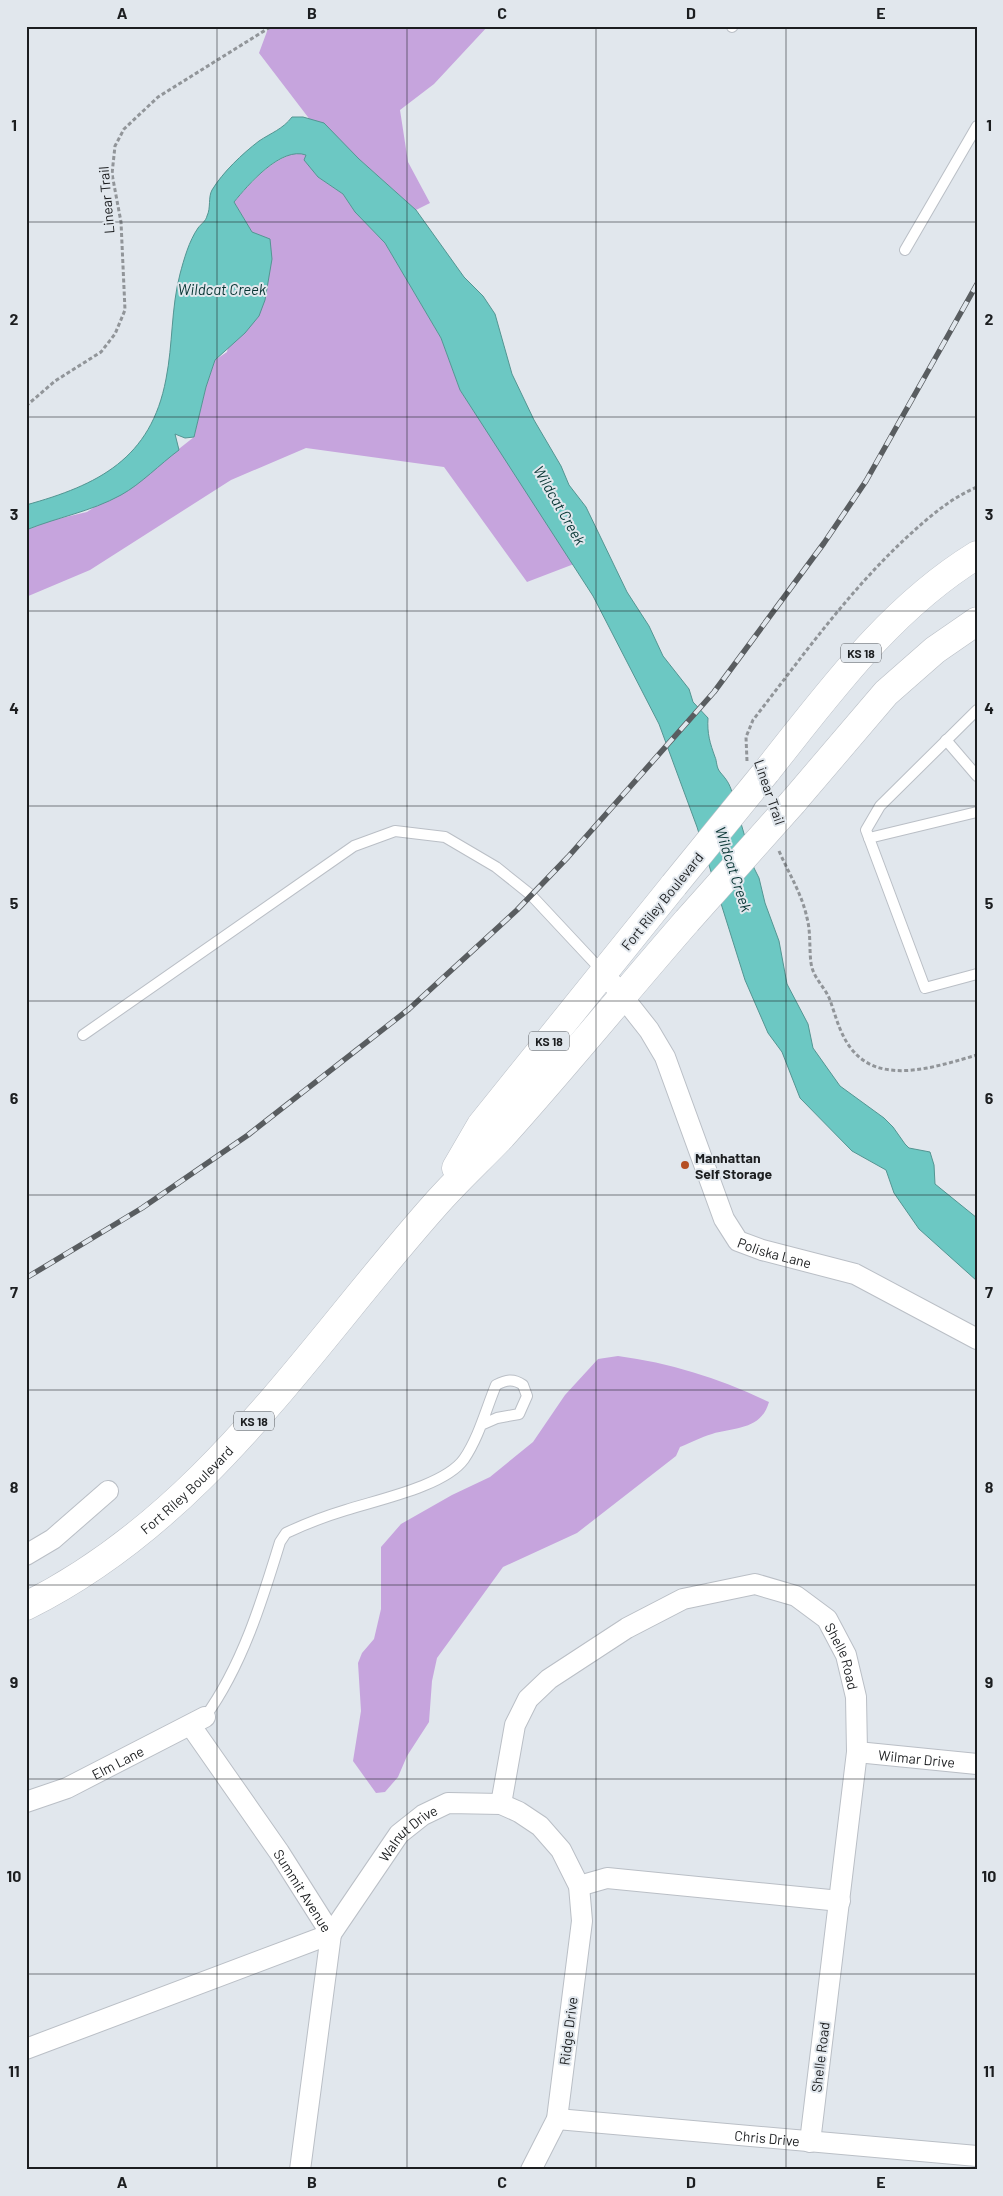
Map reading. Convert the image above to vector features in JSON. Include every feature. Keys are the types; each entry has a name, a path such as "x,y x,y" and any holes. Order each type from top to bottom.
{"highway":[{"name":"Fort Riley Boulevard","path":"435,1204 481,1125 674,885 757,768 857,658 913,604 977,555"},
{"name":"Fort Riley Boulevard","path":"26,1606 104,1559 172,1508 227,1453 316,1349 435,1204 501,1136 886,693 935,650 977,620"}],"street":[{"name":"Poliska Lane","path":"604,973 621,997 649,1030 665,1057 724,1219 738,1241 762,1250 855,1274 977,1340"},
{"path":"26,1555 53,1539 108,1491"},
{"name":"Shelle Road","path":"501,1804 515,1726 528,1699 549,1679 627,1628 683,1599 755,1584 796,1596 827,1619 846,1655 854,1688 857,1752 810,2142"},
{"name":"Elm Lane","path":"26,1802 67,1788 198,1721"},
{"name":"Summit Avenue","path":"198,1721 332,1934 300,2170"},
{"name":"Wilmar Drive","path":"857,1752 977,1764"},
{"name":"Walnut Drive","path":"332,1934 399,1834 423,1815 448,1803 501,1804 519,1812 540,1826 561,1850 579,1886"},
{"path":"579,1886 607,1878 840,1901"},
{"name":"Ridge Drive","path":"531,2170 557,2119 582,1921 579,1886"},
{"path":"26,2049 332,1934"},
{"name":"Chris Drive","path":"557,2119 977,2156"}],"lane":[{"path":"905,250 977,126"},
{"path":"977,710 880,806 866,830 925,988 977,974"},
{"path":"946,740 977,776"},
{"path":"869,838 977,812"},
{"path":"83,1035 354,846 396,831 445,837 496,867 531,895 604,973"},
{"path":"198,1721 220,1696 252,1626 286,1533 347,1510 413,1490 443,1474 463,1460 481,1425 496,1385 506,1380 516,1380 523,1384 527,1396 519,1414 497,1418 481,1425"}],"path":[{"name":"Linear Trail","path":"26,406 55,381 100,352 115,334 125,310 121,222 112,174 115,146 124,129 158,97 272,26"},
{"name":"Linear Trail","path":"757,768 745,756 746,738 754,720 833,616 882,560 932,514 959,495 977,487"},
{"name":"Linear Trail","path":"777,846 800,893 808,920 814,973 827,992 842,1033 854,1052 870,1063 906,1070 936,1066 977,1055"}],"shaded area":[{"path":"269,26 488,26 434,84 400,110 408,162 430,203 416,210 359,159 314,125 259,53"},
{"path":"299,152 306,155 305,160 318,177 343,194 355,212 385,243 441,338 460,390 574,564 527,582 444,467 306,448 231,480 90,570 26,597 26,530 53,520 87,512 161,463 194,437 206,387 215,360 227,352 252,232 234,202 271,165"},
{"path":"618,1356 657,1363 695,1373 733,1386 769,1402 760,1418 754,1423 708,1435 680,1447 676,1456 577,1533 503,1567 437,1658 432,1681 429,1722 407,1756 398,1777 385,1792 376,1793 353,1761 361,1711 358,1663 362,1653 374,1639 381,1609 381,1547 401,1524 452,1495 490,1477 533,1442 565,1395 598,1359"}],"water":[{"name":"Wildcat Creek","path":"292,117 303,117 324,123 359,159 416,210 464,277 483,296 495,314 512,374 534,420 561,466 569,485 586,507 627,592 649,626 663,656 689,689 693,702 708,718 709,738 718,768 731,789 765,903 779,941 787,984 808,1024 813,1048 840,1086 884,1118 909,1148 930,1152 934,1165 935,1184 977,1218 977,1281 919,1229 894,1193 886,1170 852,1151 800,1098 782,1052 768,1033 745,980 697,827 659,724 593,596 460,390 441,338 385,243 355,212 343,194 318,177 304,160 306,155 286,156 276,161 256,177 234,202 252,232 270,239 272,259 265,300 259,316 245,333 215,360 206,387 194,437 185,438 175,434 179,450 121,495 98,506 26,530 26,505 76,488 98,477 134,449 148,430 159,407 166,379 175,300 180,274 192,239 198,228 205,221 212,190 227,170 240,157 259,141 281,128"}],"railway":[{"path":"26,1278 142,1208 248,1135 409,1009 517,910 568,857 714,692 824,543 866,481 977,284"}],"place":[{"name":"Manhattan Self Storage","path":"685,1165"}]}
